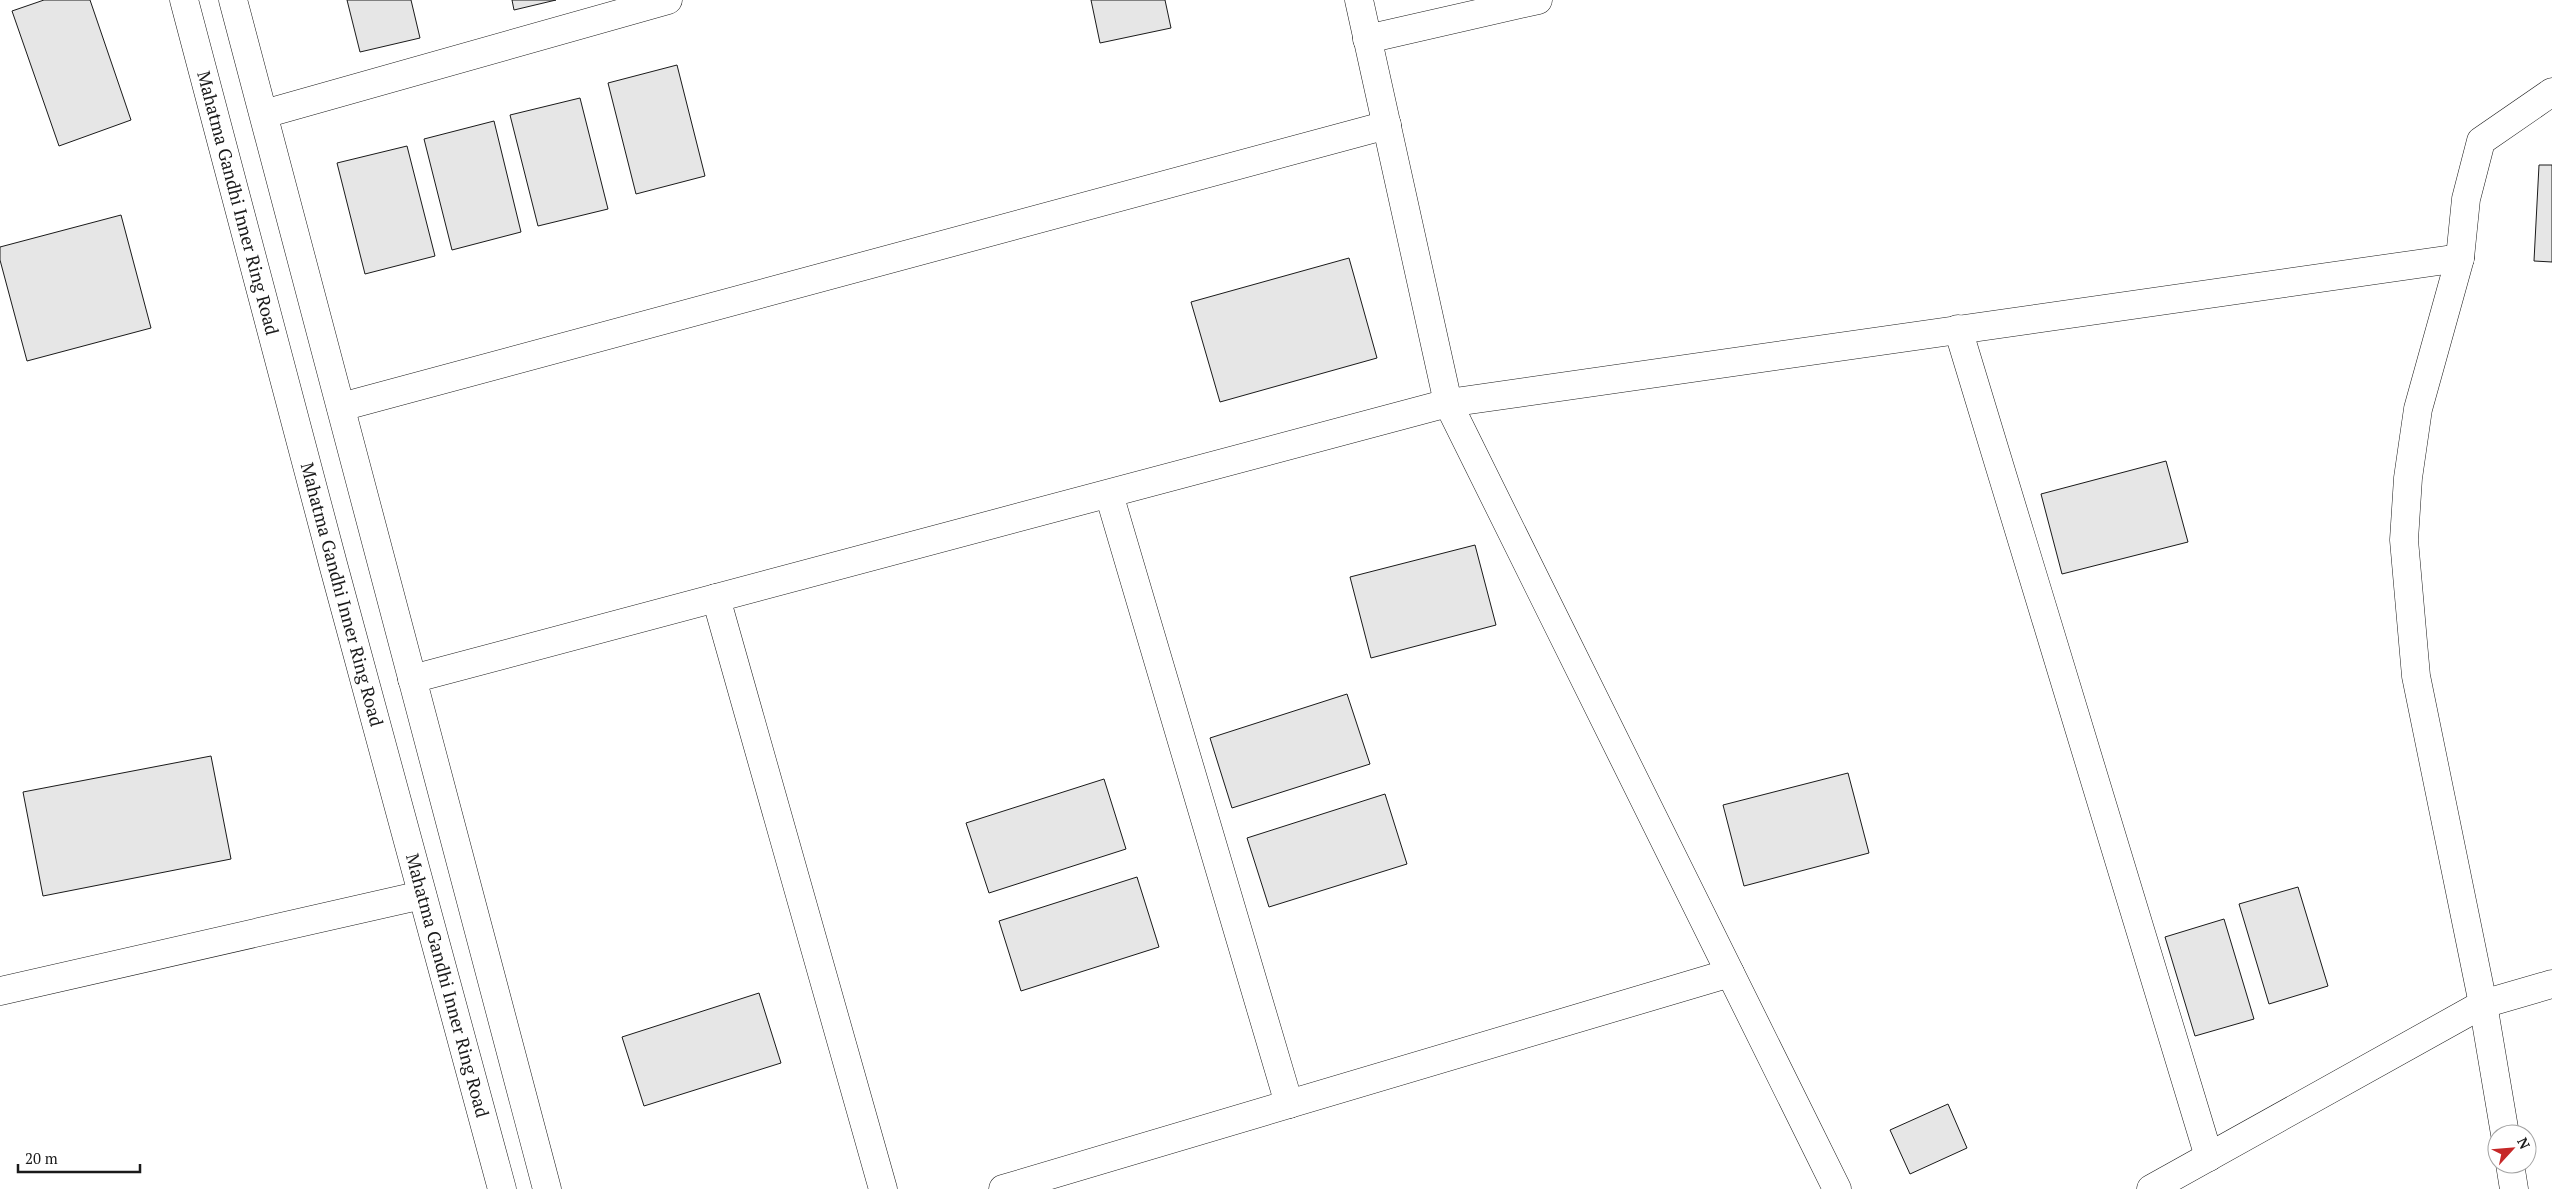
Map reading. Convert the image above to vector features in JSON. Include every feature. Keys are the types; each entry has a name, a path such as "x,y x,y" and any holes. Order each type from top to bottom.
{"street":[{"name":"Mahatma Gandhi Inner Ring Road","path":"184,0 501,1189"},
{"path":"234,0 547,1189"},
{"path":"264,114 668,0"},
{"path":"1359,0 1448,404 1837,1189"},
{"path":"1367,39 1538,0"},
{"path":"2503,1124 2483,1004 2416,676 2404,540 2408,478 2418,409 2460,258 2466,199 2481,141 2552,92"},
{"path":"341,407 1387,125"},
{"path":"412,679 1448,404 2460,258"},
{"path":"1958,329 2209,1157"},
{"path":"1109,494 1289,1104"},
{"path":"716,598 883,1189"},
{"path":"0,991 422,896"},
{"path":"1003,1189 1730,973"},
{"path":"2151,1189 2483,1004 2552,984"},
{"path":"2512,1174 2514,1189"}],"building":[{"path":"44,0 90,0 131,120 59,146 12,11"},
{"path":"347,0 411,0 420,38 360,52"},
{"path":"512,0 556,0 514,10"},
{"path":"1091,0 1165,0 1171,28 1100,43"},
{"path":"677,65 705,176 636,194 608,83"},
{"path":"580,98 608,209 538,226 510,115"},
{"path":"494,121 521,232 452,250 424,139"},
{"path":"407,146 435,256 365,274 337,163"},
{"path":"2539,165 2552,165 2552,262 2534,261"},
{"path":"121,215 151,328 27,361 0,260 0,247"},
{"path":"1349,258 1377,358 1220,402 1191,302"},
{"path":"2166,461 2188,542 2062,574 2041,494"},
{"path":"1475,545 1496,625 1371,658 1350,577"},
{"path":"1347,694 1370,764 1232,808 1210,738"},
{"path":"211,756 231,859 43,896 23,792"},
{"path":"1848,773 1869,853 1744,886 1723,805"},
{"path":"1104,779 1126,849 989,893 966,823"},
{"path":"1385,794 1407,864 1269,907 1247,838"},
{"path":"1137,877 1159,947 1021,991 999,921"},
{"path":"2298,887 2328,986 2269,1004 2239,904"},
{"path":"2224,919 2254,1019 2195,1036 2165,937"},
{"path":"759,993 781,1063 644,1106 622,1037"},
{"path":"1948,1104 1967,1148 1910,1174 1890,1130"}]}
